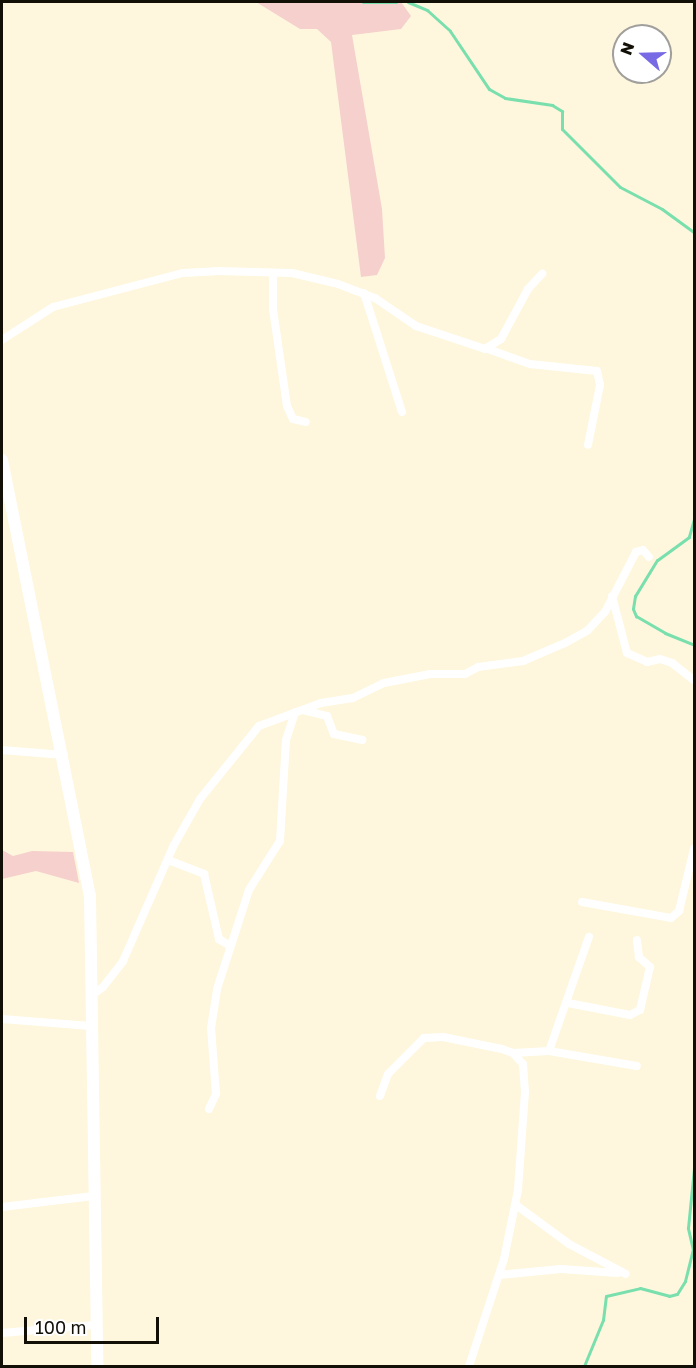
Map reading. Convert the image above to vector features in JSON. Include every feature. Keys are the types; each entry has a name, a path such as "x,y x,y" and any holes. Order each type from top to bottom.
{"street":[{"path":"2,340 53,307 183,273 273,273 321,279 364,293 416,326 488,348 530,364 597,371 600,384 588,445"},
{"path":"273,273 273,309 287,406 294,419 306,422"},
{"path":"488,348 501,339 528,289 542,274"},
{"path":"364,293 402,412"},
{"path":"2,464 64,755 90,896 97,1366"},
{"path":"91,996 103,987 123,961 168,860 200,799 240,747 266,721 353,698 393,681 410,681 430,674 465,674 478,667 523,661 588,630 605,612 636,552 643,550 649,557"},
{"path":"612,596 627,653 647,662 660,659 672,663 694,680"},
{"path":"299,711 327,716 334,734 362,740"},
{"path":"209,1109 216,1094 211,1070 215,997 249,890 280,841 286,740 299,711"},
{"path":"2,750 64,755"},
{"path":"582,902 671,918 679,911 694,849"},
{"path":"168,860 204,874 219,939 230,946"},
{"path":"549,1051 568,1003 589,937"},
{"path":"568,1003 630,1015 640,1010 650,967 638,955 637,940"},
{"path":"2,1019 91,1026"},
{"path":"380,1096 388,1074 424,1038 443,1037 513,1053 549,1051 637,1066"},
{"path":"469,1366 499,1275 516,1205 525,1092 523,1064 513,1053"},
{"path":"2,1207 93,1196"},
{"path":"499,1275 553,1269 622,1274 516,1205"},
{"path":"2,1333 95,1325"}],"shaded area":[{"path":"256,2 401,2 411,16 401,29 352,35 382,209 385,258 377,275 361,277 331,42 317,29 300,29"},
{"path":"2,850 13,856 32,851 73,852 79,883 36,871 2,879"}],"waterway":[{"path":"363,2 396,2"},
{"path":"408,2 427,10 450,31 489,89 505,98 552,105 562,111 562,129 620,187 662,209 694,232"},
{"path":"694,519 689,537 657,560 635,596 633,609 636,616 665,633 694,645"},
{"path":"584,1366 603,1320 606,1296 640,1288 669,1296 677,1294 685,1281 693,1250 688,1228 694,1168"}]}
